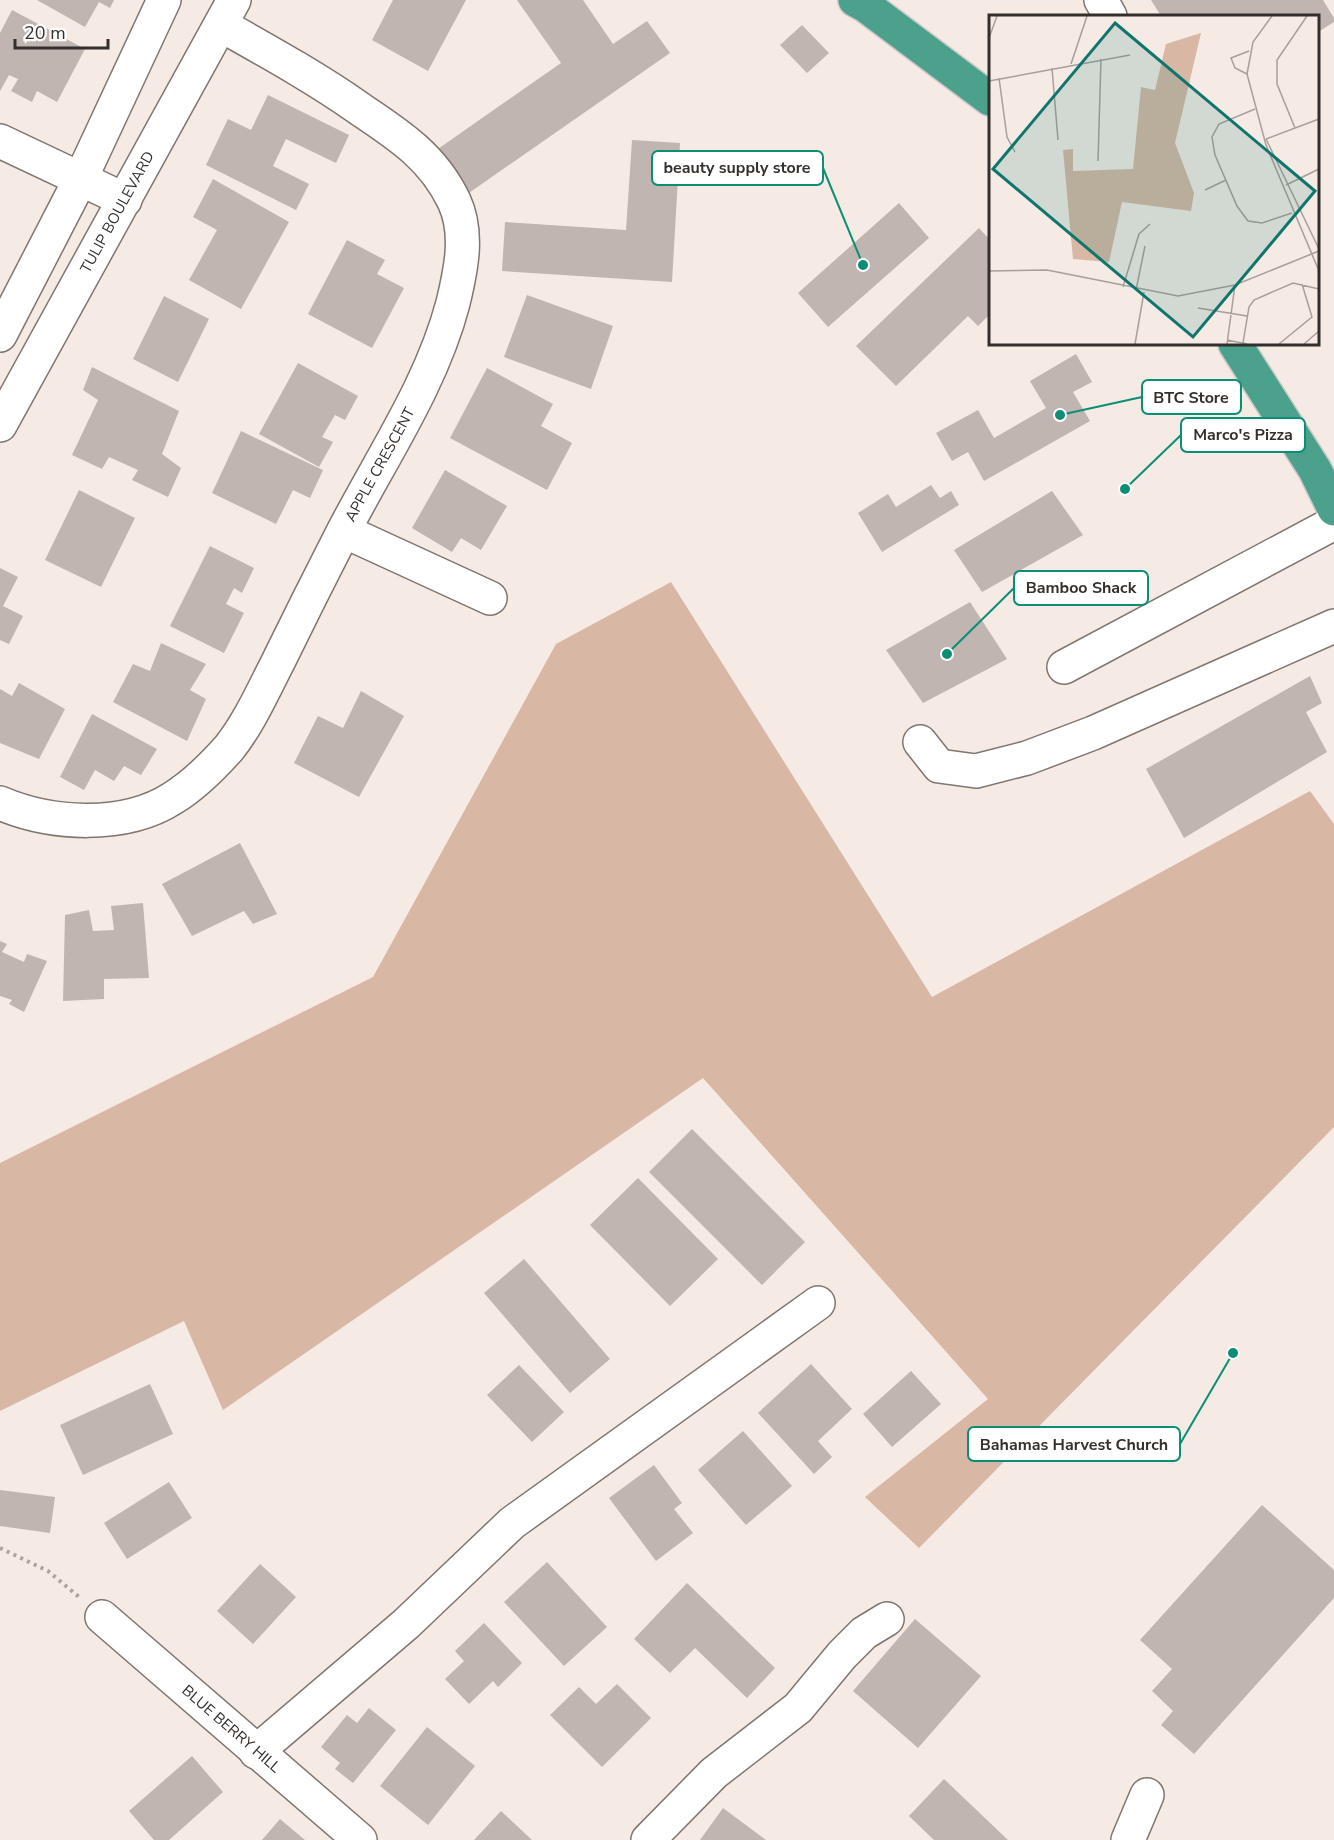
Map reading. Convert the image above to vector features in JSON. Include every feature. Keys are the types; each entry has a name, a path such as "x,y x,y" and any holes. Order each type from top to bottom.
{"highway":[{"path":"865,2 989,98"},
{"path":"1236,345 1324,465 1334,509"}],"street":[{"path":"0,335 81,178 164,0"},
{"path":"1101,0 1109,15"},
{"name":"TULIP BOULEVARD","path":"0,425 228,13"},
{"name":"APPLE CRESCENT","path":"0,803 23,813 74,821 135,815 172,800 201,777 230,747 255,706 344,531 405,418 434,358 452,305 461,265 463,231 454,202 435,168 410,143 228,13"},
{"path":"0,141 125,200"},
{"path":"1064,667 1334,523"},
{"path":"344,531 490,598"},
{"path":"920,742 939,766 976,771 1027,758 1093,733 1334,626"},
{"path":"256,1752 406,1624 513,1523 818,1303"},
{"name":"BLUE BERRY HILL","path":"102,1617 360,1840"},
{"path":"648,1840 714,1773 798,1708 842,1654 864,1633 887,1619"},
{"path":"1128,1840 1147,1795"}],"path":[{"path":"0,1548 48,1570 102,1617"}],"shaded area":[{"path":"671,582 932,997 1310,791 1334,824 1334,1127 919,1548 865,1497 988,1399 703,1078 223,1410 184,1321 0,1411 0,1163 373,977 556,644"}],"building":[{"path":"37,0 114,0 110,8 99,2 85,27"},
{"path":"393,0 466,0 428,71 372,40"},
{"path":"517,0 583,0 613,44 647,21 670,53 466,195 435,151 561,63"},
{"path":"1151,0 1323,0 1334,22 1319,31 1319,15 1160,15"},
{"path":"12,10 85,49 57,102 37,91 32,102 11,91 18,79 9,75 0,91 0,33"},
{"path":"802,25 829,53 807,73 780,45"},
{"path":"268,95 349,135 336,163 286,139 273,166 309,184 296,210 206,165 228,119 251,130"},
{"path":"632,140 680,143 672,282 502,271 505,222 626,230"},
{"path":"213,179 289,222 241,309 189,280 217,230 193,217"},
{"path":"899,203 929,238 828,327 798,293"},
{"path":"979,228 989,239 989,315 978,326 968,316 896,386 856,346"},
{"path":"347,240 385,260 377,274 404,288 372,348 308,314"},
{"path":"527,295 613,326 591,389 504,357"},
{"path":"164,296 209,319 178,382 133,359"},
{"path":"1076,354 1092,382 1073,392 1090,421 984,481 968,452 952,461 936,433 978,410 994,438 1046,408 1030,381"},
{"path":"298,363 358,396 345,420 335,415 322,437 333,442 319,467 259,434"},
{"path":"92,367 179,411 162,454 181,468 168,497 132,480 138,470 109,457 102,469 72,455 98,400 83,390"},
{"path":"487,368 553,404 541,426 572,443 547,490 450,438"},
{"path":"241,431 323,470 310,498 293,490 276,524 212,493"},
{"path":"445,470 507,506 481,550 461,538 452,552 412,528"},
{"path":"931,485 940,498 951,491 959,505 882,552 858,513 888,494 896,507"},
{"path":"79,490 135,518 101,587 45,560"},
{"path":"1052,491 1083,535 982,592 954,550"},
{"path":"210,546 254,568 242,593 234,588 226,604 244,613 224,653 170,626"},
{"path":"0,568 18,577 3,606 23,616 9,644 0,640"},
{"path":"970,602 1007,659 923,703 886,650"},
{"path":"161,643 206,664 190,690 206,699 187,741 113,702 133,664 150,671"},
{"path":"1310,676 1322,703 1306,712 1327,752 1184,838 1146,769"},
{"path":"19,683 65,709 39,759 0,743 0,689 12,696"},
{"path":"361,691 404,716 359,797 294,763 318,716 343,728"},
{"path":"92,714 157,749 141,775 124,766 114,781 95,770 84,790 60,777"},
{"path":"240,843 277,914 253,924 244,911 192,936 162,884"},
{"path":"143,903 149,978 104,979 104,999 63,1001 65,915 89,910 93,931 114,930 111,906"},
{"path":"0,941 7,944 2,952 24,962 27,954 47,961 24,1012 9,1004 12,1000 0,996"},
{"path":"692,1129 805,1242 762,1285 649,1172"},
{"path":"638,1178 718,1259 670,1306 590,1225"},
{"path":"524,1259 610,1359 570,1393 484,1293"},
{"path":"811,1364 852,1409 818,1441 832,1457 814,1474 758,1413"},
{"path":"519,1365 564,1412 532,1442 487,1395"},
{"path":"911,1371 941,1404 892,1447 863,1414"},
{"path":"150,1384 173,1434 83,1475 60,1425"},
{"path":"743,1431 792,1486 746,1525 698,1470"},
{"path":"654,1465 682,1503 674,1509 693,1533 656,1561 609,1498"},
{"path":"169,1482 192,1518 127,1559 104,1523"},
{"path":"0,1490 55,1497 50,1533 0,1526"},
{"path":"1262,1505 1334,1570 1334,1598 1194,1754 1161,1725 1173,1711 1152,1691 1172,1669 1140,1640"},
{"path":"547,1562 607,1627 564,1666 504,1602"},
{"path":"260,1564 296,1597 253,1644 217,1611"},
{"path":"687,1583 775,1668 747,1698 695,1648 670,1673 634,1639"},
{"path":"915,1619 981,1676 918,1748 853,1691"},
{"path":"484,1623 522,1663 498,1687 493,1681 469,1704 445,1679 464,1661 455,1651"},
{"path":"617,1684 651,1718 602,1767 550,1715 579,1687 596,1704"},
{"path":"369,1708 396,1730 353,1783 335,1769 340,1763 321,1747 347,1715 357,1723"},
{"path":"427,1727 475,1766 428,1825 380,1786"},
{"path":"192,1756 223,1792 169,1840 154,1840 129,1811"},
{"path":"944,1779 1008,1840 934,1840 909,1816"},
{"path":"723,1808 766,1840 700,1840"},
{"path":"501,1811 532,1840 474,1840"},
{"path":"280,1819 305,1840 262,1840"}],"place":[{"name":"beauty supply store","path":"863,265"},
{"name":"BTC Store","path":"1060,415"},
{"name":"Marco's Pizza","path":"1125,489"},
{"name":"Bamboo Shack","path":"947,654"},
{"name":"Bahamas Harvest Church","path":"1233,1353"}]}
